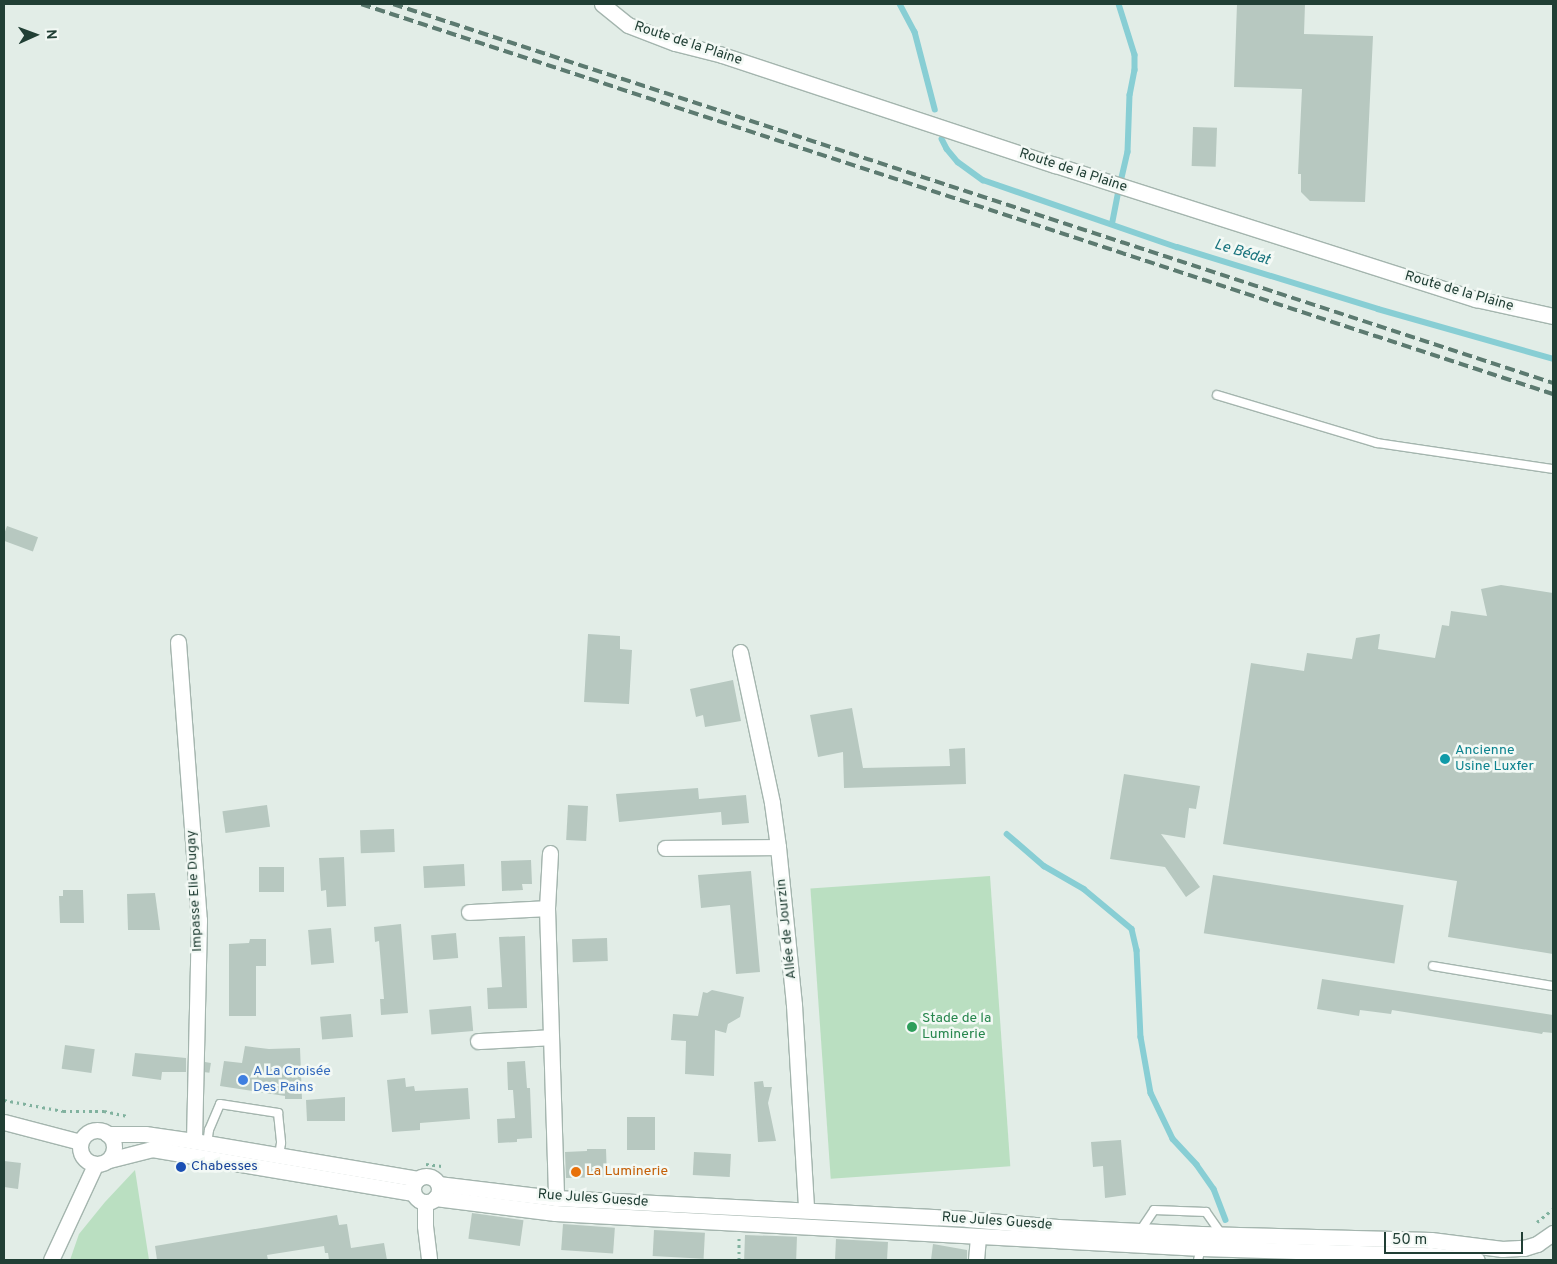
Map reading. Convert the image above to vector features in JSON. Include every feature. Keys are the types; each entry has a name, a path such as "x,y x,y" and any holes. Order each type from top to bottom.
{"main road":[{"name":"Route de la Plaine","path":"602,4 628,25 675,43 722,55 1056,165 1476,299 1553,316"},
{"name":"Impasse Elie Dugay","path":"178,642 199,920 200,1142"},
{"name":"Allée de Jourzin","path":"740,652 767,777 778,847 794,1005 806,1210"},
{"path":"665,848 778,847"},
{"path":"550,853 547,908 556,1198"},
{"path":"469,912 547,908"},
{"path":"478,1041 551,1037"},
{"path":"4,1122 80,1142"},
{"path":"80,1142 92,1131 97,1130 107,1134 145,1134 279,1156 415,1186"},
{"path":"51,1260 102,1162 114,1150 114,1143 107,1134"},
{"path":"80,1142 83,1157 102,1162 152,1149 415,1186 429,1176 433,1195 425,1226 429,1260"},
{"path":"415,1186 418,1199 433,1195"},
{"name":"Rue Jules Guesde","path":"433,1195 556,1198 806,1210 1222,1235 1431,1240 1514,1249 1537,1244 1553,1233"},
{"name":"Rue Jules Guesde","path":"433,1195 556,1213 978,1237 1199,1254 1430,1255 1477,1260"},
{"path":"976,1260 978,1237"}],"lane":[{"path":"1217,395 1376,443 1541,466 1553,470"},
{"path":"1433,966 1553,986"},
{"path":"200,1142 209,1130 220,1104 278,1113 279,1156"},
{"path":"1140,1231 1154,1210 1206,1212 1222,1235"}],"path":[{"path":"4,1100 63,1111 104,1111 128,1116"},
{"path":"424,1163 443,1166"},
{"path":"1530,1227 1553,1209"}],"green space":[{"name":"Stade de la Luminerie","path":"990,876 1010,1166 831,1179 810,889"},
{"path":"135,1170 149,1260 70,1260 79,1234 105,1202"}],"building":[{"path":"1237,4 1305,4 1304,34 1373,36 1365,202 1310,201 1301,192 1301,174 1298,174 1302,89 1234,87"},
{"path":"1193,127 1217,128 1216,167 1192,166"},
{"path":"7,526 38,537 33,551 4,541"},
{"name":"Ancienne Usine Luxfer","path":"1501,585 1553,593 1553,954 1448,937 1457,881 1223,844 1251,663 1304,671 1307,653 1352,659 1356,638 1380,634 1378,649 1435,658 1442,625 1449,626 1451,611 1487,616 1481,589"},
{"path":"588,634 620,636 620,649 632,650 629,704 584,702"},
{"path":"733,680 741,721 705,727 703,715 696,717 690,689"},
{"path":"852,708 863,768 950,766 949,749 965,748 966,784 844,788 843,752 818,757 810,715"},
{"path":"1124,774 1200,786 1196,809 1189,808 1185,838 1161,834 1200,887 1186,897 1165,867 1110,859"},
{"path":"698,788 699,799 746,795 749,823 722,825 721,812 619,822 616,794"},
{"path":"267,805 270,827 225,833 222,811"},
{"path":"568,805 588,806 586,841 566,840"},
{"path":"394,829 395,852 361,853 360,830"},
{"path":"344,857 346,906 327,907 326,890 321,891 319,858"},
{"path":"531,860 532,884 522,884 523,890 502,891 501,861"},
{"path":"464,864 465,886 424,888 423,866"},
{"path":"259,867 284,867 284,892 259,892"},
{"path":"751,871 760,972 736,974 730,905 701,908 698,875"},
{"path":"1213,875 1404,905 1394,963 1204,933"},
{"path":"63,890 83,890 84,923 60,923 59,896 63,896"},
{"path":"155,893 160,930 128,930 127,894"},
{"path":"401,924 408,1013 381,1015 380,999 384,999 379,941 375,942 374,927"},
{"path":"331,928 334,963 311,965 308,930"},
{"path":"456,933 458,958 433,960 431,935"},
{"path":"525,936 527,1008 488,1009 487,988 502,987 499,937"},
{"path":"607,938 608,961 573,962 572,939"},
{"path":"250,939 266,939 266,966 256,966 256,1016 229,1016 229,944 249,943"},
{"path":"1322,979 1553,1015 1553,1033 1543,1032 1542,1034 1392,1010 1391,1014 1360,1010 1359,1016 1317,1009"},
{"path":"712,990 744,997 740,1017 728,1024 726,1033 715,1030 714,1076 685,1074 686,1041 671,1040 673,1014 698,1016 703,992 707,993"},
{"path":"471,1006 473,1031 431,1035 429,1010"},
{"path":"351,1014 353,1037 322,1040 320,1017"},
{"path":"65,1045 95,1049 91,1073 62,1069"},
{"path":"245,1046 269,1049 300,1048 302,1099 285,1099 285,1096 220,1086 224,1061 242,1063"},
{"path":"135,1053 186,1058 186,1072 162,1072 161,1080 132,1076"},
{"path":"525,1061 527,1088 530,1088 532,1138 517,1139 517,1142 498,1143 497,1119 515,1118 513,1090 508,1090 507,1062"},
{"path":"205,1062 211,1063 209,1073 203,1072"},
{"path":"405,1078 406,1087 414,1086 415,1091 468,1088 470,1119 420,1123 420,1130 392,1132 387,1080"},
{"path":"763,1081 764,1087 772,1087 768,1103 776,1141 758,1142 754,1082"},
{"path":"345,1097 345,1121 307,1121 306,1100"},
{"path":"627,1117 655,1117 655,1150 627,1150"},
{"path":"1121,1140 1126,1195 1105,1198 1103,1166 1093,1167 1091,1142"},
{"path":"587,1149 606,1149 607,1177 566,1178 565,1152 587,1151"},
{"path":"694,1152 731,1154 730,1177 693,1175"},
{"path":"4,1161 21,1163 18,1189 4,1187"},
{"path":"472,1213 523,1220 520,1246 468,1239"},
{"path":"337,1215 339,1225 347,1224 351,1248 384,1243 387,1260 329,1260 324,1246 267,1255 268,1260 157,1260 155,1246"},
{"path":"563,1224 615,1228 613,1254 561,1250"},
{"path":"654,1230 705,1233 704,1259 653,1256"},
{"path":"745,1235 797,1237 796,1260 744,1260"},
{"path":"836,1239 888,1242 887,1260 835,1260"},
{"path":"933,1244 967,1250 967,1260 931,1260"}],"waterway":[{"name":"Le Bédat","path":"900,4 915,32 935,109"},
{"path":"1119,4 1135,55 1135,70 1130,95 1128,152 1122,177"},
{"name":"Le Bédat","path":"942,139 947,149 958,162 983,180 1177,247 1378,309 1553,359"},
{"path":"1112,224 1118,194"},
{"path":"1007,834 1044,866 1084,889 1132,929 1137,950 1141,1037 1151,1093 1173,1139 1197,1165 1214,1189 1226,1220"}],"railway":[{"path":"361,4 1553,394"},
{"path":"393,4 1553,383"}],"place":[{"name":"Ancienne Usine Luxfer","path":"1445,759"},
{"name":"Stade de la Luminerie","path":"912,1027"},
{"name":"A La Croisée Des Pains","path":"243,1080"},
{"name":"Chabesses","path":"181,1167"},
{"name":"La Luminerie","path":"576,1172"}]}
